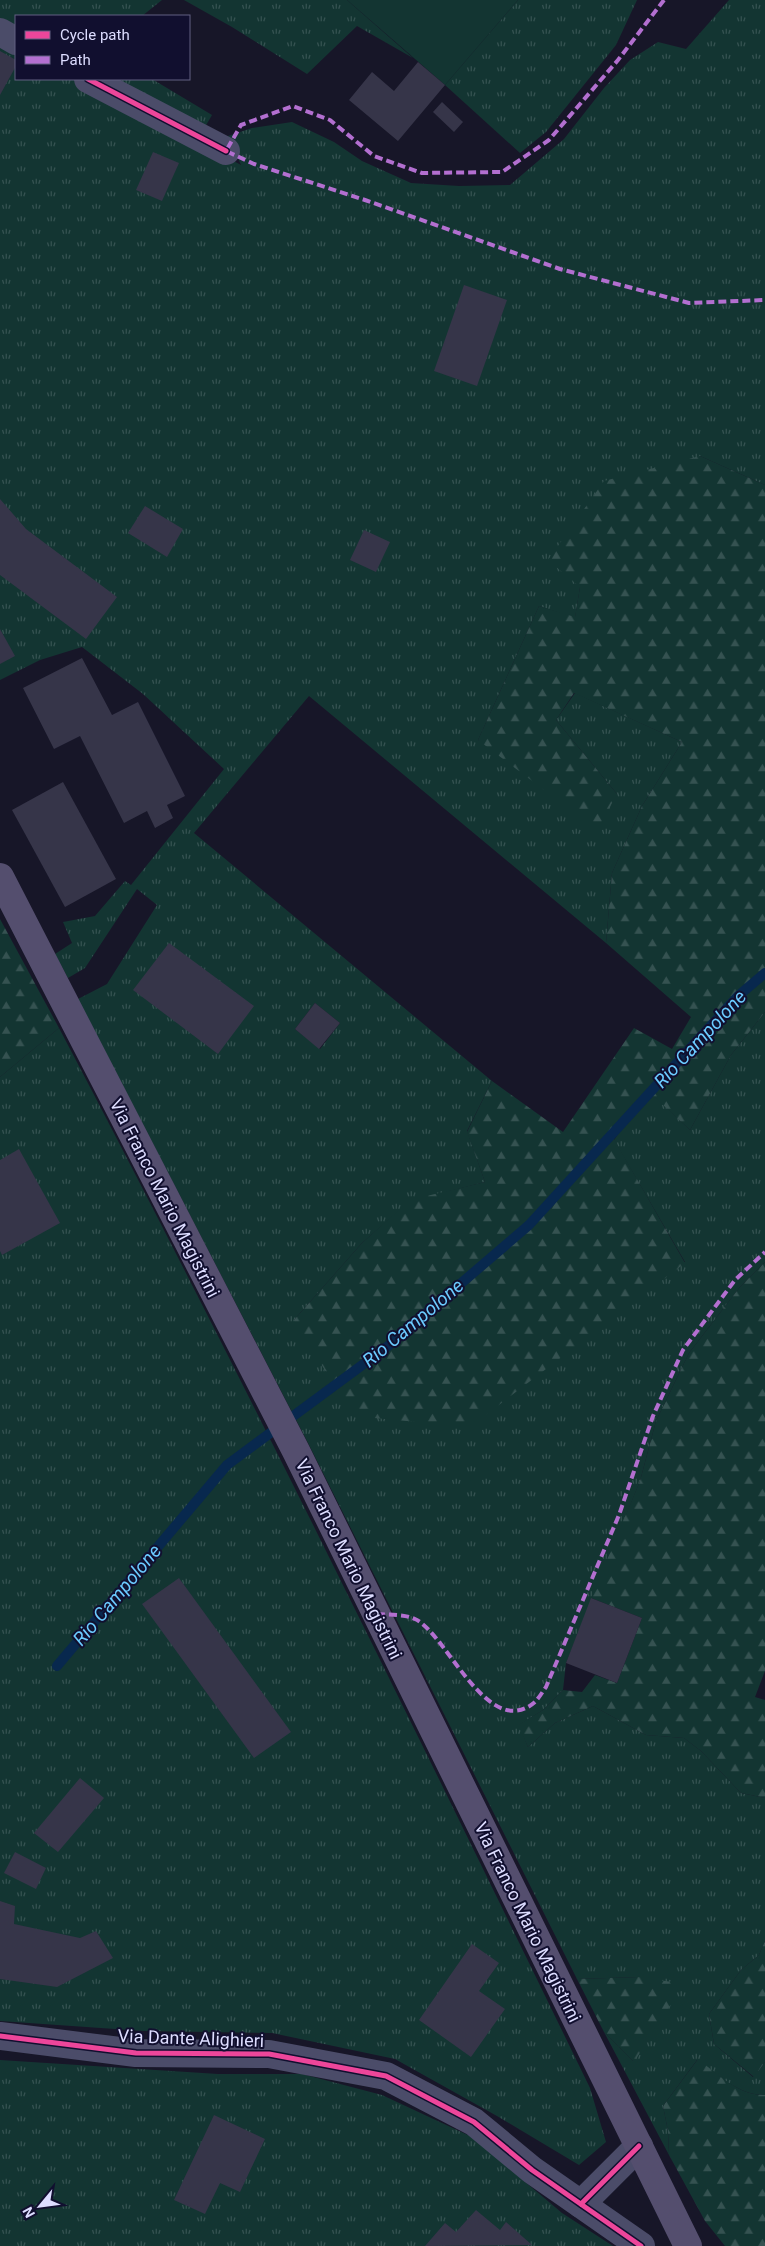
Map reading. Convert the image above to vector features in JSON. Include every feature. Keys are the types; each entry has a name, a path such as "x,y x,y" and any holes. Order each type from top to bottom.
{"main road":[{"name":"Via Franco Mario Magistrini","path":"0,877 272,1404 688,2246"}],"street":[{"path":"0,32 15,40"},
{"path":"90,80 226,151"},
{"name":"Via Dante Alighieri","path":"0,2036 136,2053 269,2054 386,2076 474,2122 532,2170 641,2246"},
{"path":"581,2204 639,2146"}],"green space":[{"path":"0,0 162,0 143,15 15,15 15,28 0,19"},
{"path":"184,0 347,0 413,58 357,26 307,74 232,27"},
{"path":"347,0 518,0 445,85"},
{"path":"518,0 637,0 616,45 546,132 520,153 445,85"},
{"path":"729,0 765,0 765,485 700,456 580,587 575,618 539,606 478,740 617,794 556,720 575,693 682,742 642,806 612,873 606,943 309,696 194,833 492,1081 467,1131 485,1182 410,1201 362,1243 294,1320 685,1262 614,1140 648,1090 690,1130 731,1055 765,1012 765,1262 740,1287 689,1353 656,1421 640,1481 566,1663 563,1690 543,1710 519,1725 528,1747 555,1723 593,1706 646,1735 684,1738 701,1751 741,1793 765,1798 765,1941 759,1955 741,1970 709,2014 714,2044 753,2077 765,2062 765,2095 747,2092 738,2088 697,2060 663,2106 668,2131 669,2155 604,2032 633,2061 639,1977 577,1979 307,1441 78,999 107,984 157,905 137,889 85,968 68,978 55,954 72,943 63,922 95,916 125,881 131,885 224,769 143,694 82,647 40,660 0,680 0,35 15,43 15,80 83,80 241,165 228,136 252,128 292,122 334,142 362,161 411,183 459,186 510,185 564,139 604,88 630,60 658,42 686,49","holes":["315,1003 340,1023 320,1049 295,1029"]},
{"path":"115,80 154,80 212,115 205,127"},
{"path":"700,456 765,485 765,1012 731,1055 690,1130 648,1091 614,1139 685,1263 470,1427 353,1416 294,1320 362,1243 410,1200 485,1182 467,1132 492,1081 563,1132 634,1028 672,1049 691,1017 606,943 612,873 642,806 682,742 574,693 556,720 617,794 597,830 478,740 539,606 575,617 580,587 548,560 604,481"},
{"path":"0,919 59,1028 0,1077"},
{"path":"59,1028 128,1159 262,1424 590,2088 606,2142 579,2165 497,2116 395,2059 272,2033 144,2031 0,2021 0,1077"},
{"path":"765,1262 765,1671 755,1697 765,1700 765,1798 741,1793 701,1751 684,1738 646,1735 593,1706 555,1723 528,1747 518,1725 543,1710 563,1690 582,1692 595,1675 617,1683 642,1618 591,1598 640,1481 656,1421 689,1353 740,1287"},
{"path":"765,1941 765,2062 754,2077 714,2044 709,2014 741,1970 759,1955"},
{"path":"639,1977 672,1982 671,2004 634,2062 604,2032 577,1979"},
{"path":"698,2059 738,2088 747,2092 765,2095 765,2246 725,2246 705,2221 669,2155 668,2131 663,2106"},
{"path":"0,2060 218,2074 302,2074 382,2095 472,2137 562,2213 613,2246 0,2246"}],"building":[{"path":"0,51 15,59 15,68 0,95"},
{"path":"418,62 445,85 398,141 349,100 372,72 394,91"},
{"path":"442,102 463,122 454,132 433,112"},
{"path":"153,152 179,163 162,201 136,190"},
{"path":"464,285 507,300 477,386 434,371"},
{"path":"0,499 26,529 117,597 86,639 0,575"},
{"path":"145,506 183,529 167,557 128,533"},
{"path":"364,530 390,542 376,572 350,560"},
{"path":"0,629 15,656 0,664"},
{"path":"82,658 112,715 138,702 185,796 167,805 173,818 155,828 147,811 124,823 80,736 54,749 23,688"},
{"path":"63,782 116,879 65,907 12,810"},
{"path":"169,943 254,1006 218,1054 133,990"},
{"path":"315,1003 340,1023 319,1049 295,1029"},
{"path":"19,1149 60,1223 2,1255 0,1251 0,1160"},
{"path":"179,1578 291,1732 254,1758 142,1604"},
{"path":"591,1598 642,1618 617,1683 566,1663"},
{"path":"80,1778 104,1798 58,1852 34,1833"},
{"path":"15,1852 46,1868 36,1889 4,1873"},
{"path":"0,1901 15,1906 14,1924 80,1938 96,1931 113,1958 57,1987 0,1979"},
{"path":"472,1944 499,1963 479,1991 505,2009 471,2057 419,2020"},
{"path":"214,2115 265,2139 240,2192 220,2183 205,2214 174,2200"},
{"path":"476,2210 500,2230 506,2222 532,2245 425,2246 445,2223 456,2232"}],"waterway":[{"name":"Rio Campolone","path":"57,1666 227,1465 388,1346 529,1225 738,996 765,973"}],"marked path":[{"path":"664,0 618,60 549,140 502,172 422,173 374,156 330,120 293,106 241,125 226,151 254,164 365,200 560,269 689,303 765,300"},
{"path":"377,1614 401,1615 415,1619 441,1644 469,1681 485,1697 501,1708 518,1711 535,1702 546,1687 619,1515 653,1416 683,1350 735,1280 765,1252"}],"cycle path":[{"path":"90,80 226,151"},
{"path":"0,2036 136,2053 269,2054 386,2076 474,2122 532,2170 641,2246"},
{"path":"581,2204 639,2146"}]}
